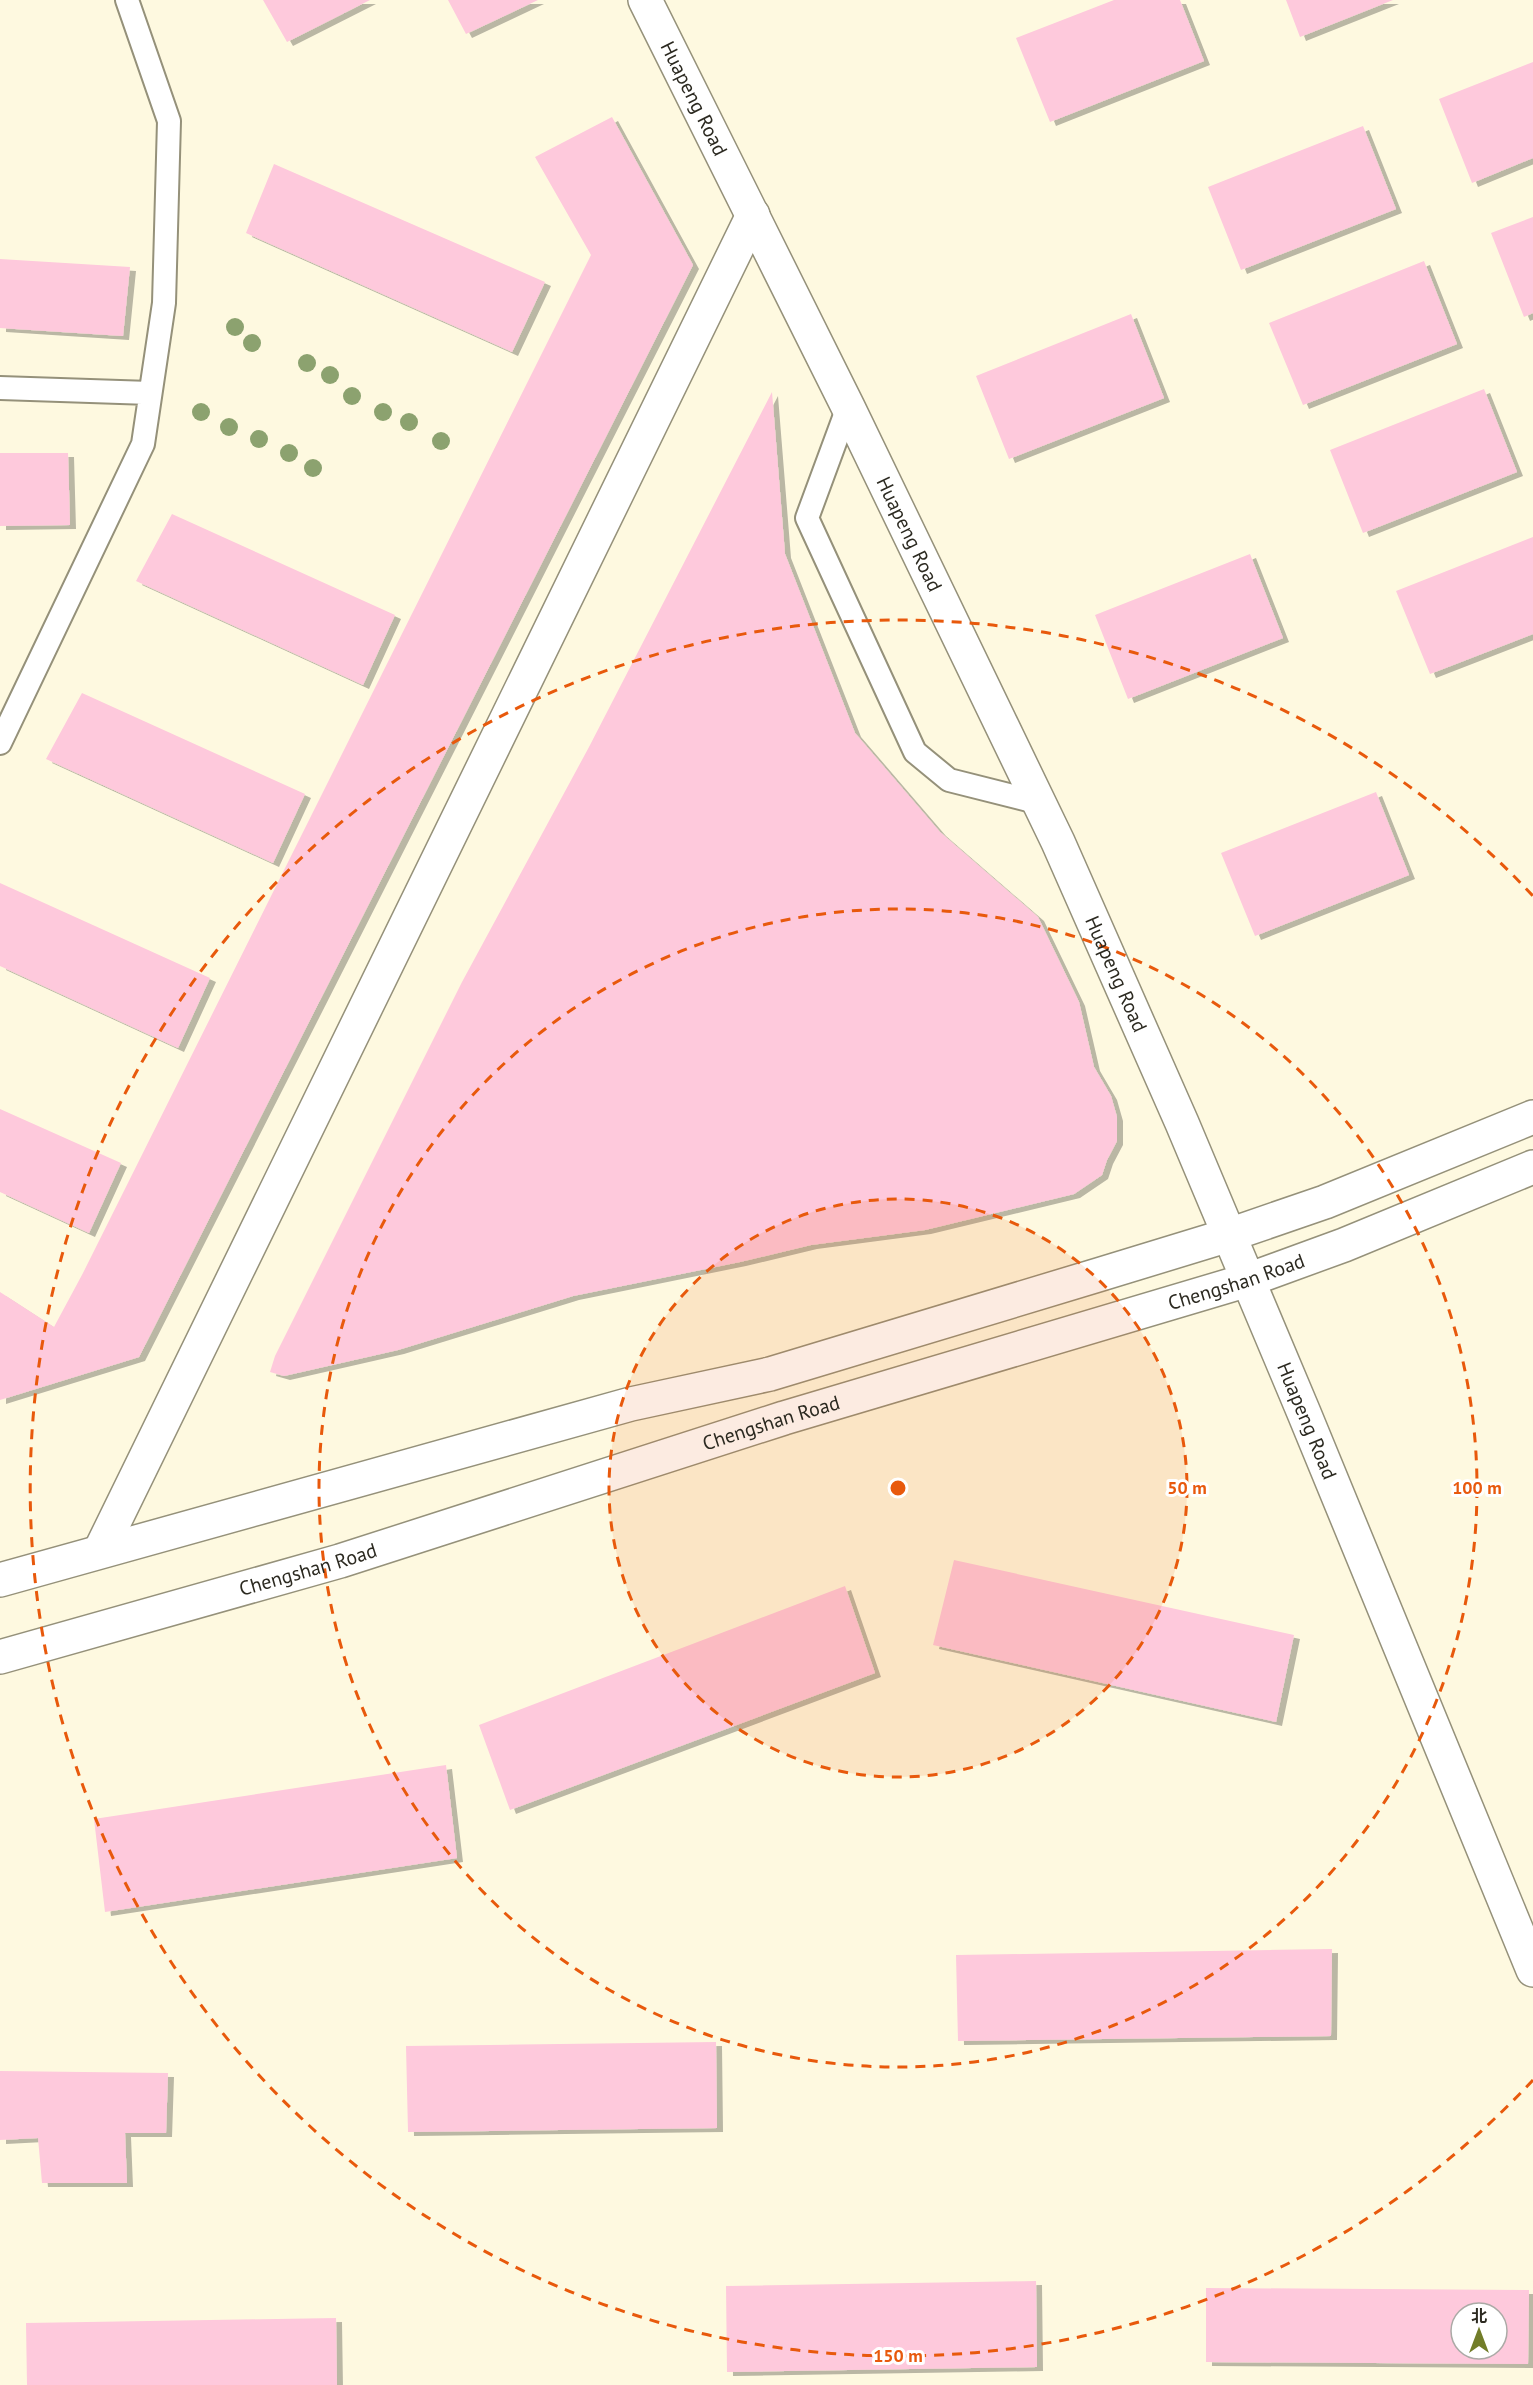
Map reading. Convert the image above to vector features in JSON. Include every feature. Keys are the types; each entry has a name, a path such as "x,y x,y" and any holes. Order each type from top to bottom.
{"street":[{"name":"Huapeng Road","path":"645,0 848,407 1058,842 1248,1280 1533,1970"},
{"path":"100,1551 753,215"},
{"path":"0,1580 631,1404 770,1374 1229,1235 1325,1202 1533,1117"},
{"name":"Chengshan Road","path":"0,1657 340,1561 784,1418 1248,1280 1416,1217 1533,1167"}],"lane":[{"path":"0,743 41,662 143,444 164,303 169,121 127,0"},
{"path":"0,388 150,393"},
{"path":"848,407 807,518 915,752 949,780 1040,803"}],"building":[{"path":"263,0 370,0 287,42"},
{"path":"448,0 538,0 466,34"},
{"path":"1114,0 1180,0 1204,61 1050,122 1016,38"},
{"path":"1286,0 1393,0 1300,37"},
{"path":"1533,62 1533,158 1472,183 1439,99"},
{"path":"612,117 693,265 139,1357 0,1400 0,1292 54,1327 591,255 535,157"},
{"path":"1363,126 1396,209 1241,270 1208,187"},
{"path":"274,164 545,282 512,352 246,233"},
{"path":"1533,217 1533,313 1524,317 1491,233"},
{"path":"0,259 130,267 123,336 0,328"},
{"path":"1424,261 1457,344 1303,405 1269,323"},
{"path":"1131,314 1164,398 1009,459 976,376"},
{"path":"1484,389 1517,472 1363,533 1330,450"},
{"path":"772,392 785,554 855,733 940,832 1038,917 1079,1002 1094,1067 1111,1096 1117,1117 1117,1141 1102,1175 1074,1194 925,1230 811,1245 573,1296 398,1350 284,1376 270,1372 275,1356 462,982 589,747"},
{"path":"0,453 68,453 70,525 0,526"},
{"path":"172,514 395,615 363,685 136,581"},
{"path":"1533,537 1533,634 1430,674 1396,591"},
{"path":"1250,554 1283,638 1128,699 1095,615"},
{"path":"82,693 305,794 273,863 46,759"},
{"path":"1376,792 1409,875 1255,936 1221,853"},
{"path":"0,883 210,978 178,1048 0,966"},
{"path":"0,1109 121,1163 89,1233 0,1192"},
{"path":"954,1560 1294,1635 1276,1722 933,1645"},
{"path":"845,1586 875,1673 510,1810 479,1725"},
{"path":"446,1765 457,1858 105,1912 94,1819"},
{"path":"1332,1949 1331,2036 958,2041 956,1955"},
{"path":"716,2042 717,2128 408,2132 406,2046"},
{"path":"0,2071 168,2073 166,2133 125,2133 127,2183 42,2183 38,2138 0,2140"},
{"path":"1036,2281 1037,2367 727,2372 726,2286"},
{"path":"1206,2288 1529,2290 1528,2364 1206,2362"},
{"path":"336,2318 337,2385 27,2385 26,2323"}]}
